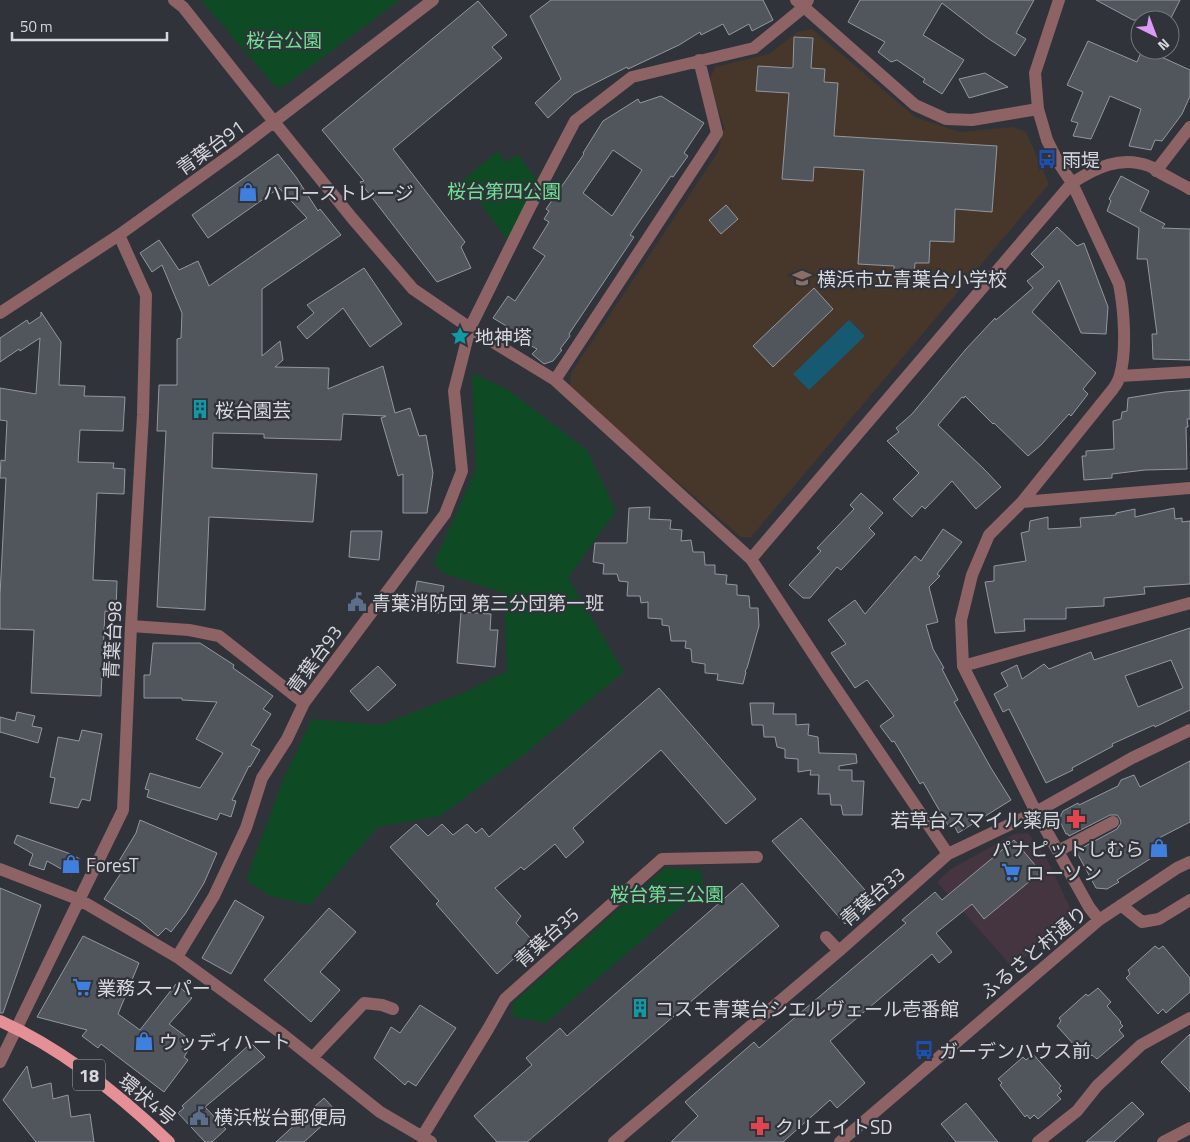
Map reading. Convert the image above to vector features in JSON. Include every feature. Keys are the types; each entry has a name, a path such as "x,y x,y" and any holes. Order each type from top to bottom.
{"main road":[{"name":"環状4号","path":"0,1021 42,1042 99,1082 145,1118 170,1142"}],"street":[{"path":"174,0 183,7 352,218 413,289 470,328 555,380 751,559 948,854"},
{"name":"青葉台91","path":"0,313 119,235 275,123 433,0"},
{"path":"1059,0 1036,73 1038,109 1046,140 1072,183 1119,284 1123,301 1124,338 1120,376 1113,389 1022,502 990,535 972,575 961,620 962,666 1036,812 1089,907 1099,920"},
{"path":"802,2 915,105 946,119 972,120 1038,109"},
{"name":"青葉台93","path":"177,957 214,896 246,828 262,778 287,739 304,703 445,514 462,471 454,391 470,328 575,122 632,77 754,48 802,2"},
{"path":"555,380 717,133 699,60"},
{"path":"1156,171 1190,127"},
{"path":"751,559 1072,183 1090,171 1112,163 1134,162 1151,166 1156,171 1190,189"},
{"name":"青葉台98","path":"0,1062 123,810 143,415 146,295 119,235"},
{"path":"1120,376 1190,372"},
{"path":"1022,502 1190,488"},
{"path":"962,666 1190,603"},
{"path":"131,626 189,630 220,636 304,703"},
{"name":"青葉台33","path":"614,1142 838,951 948,854 1036,812 1132,758 1190,730"},
{"path":"1058,851 1114,822"},
{"name":"青葉台35","path":"426,1139 505,999 662,859 756,857"},
{"name":"ふるさと村通り","path":"840,1142 1099,920 1177,868 1190,862"},
{"path":"0,869 80,900 177,957 281,1033 380,1112 426,1139"},
{"path":"1120,905 1142,922 1159,919 1190,900"},
{"path":"826,937 838,951"},
{"path":"312,1058 364,1002 394,1009"},
{"path":"1038,1142 1077,1112 1098,1086 1141,1045 1190,1018"},
{"path":"1163,1142 1185,1135"}],"shaded area":[{"name":"横浜市立青葉台小学校","path":"812,29 915,117 960,132 1014,127 1026,132 1049,184 751,537 741,537 570,389 571,373 718,152 724,127 709,82 715,67 769,54 797,32"},
{"path":"1028,833 1046,857 1071,910 1070,918 1013,968 937,882 951,869 1014,834"}],"green space":[{"name":"桜台公園","path":"201,0 400,0 282,88 274,85"},
{"name":"桜台第四公園","path":"498,151 506,163 518,154 538,182 508,241 463,180"},
{"path":"472,373 507,389 587,450 616,511 568,578 624,672 522,756 440,816 378,827 310,905 270,896 246,880 283,780 312,719 381,725 463,693 507,671 504,593 443,573 434,563 476,469"},
{"name":"桜台第三公園","path":"665,868 701,870 704,887 546,1023 513,1017 513,1003"}],"water":[{"path":"849,320 865,336 809,390 793,374"}],"building":[{"path":"551,0 763,0 773,20 752,31 749,24 729,35 723,24 701,35 700,32 679,45 628,69 627,67 574,94 548,118 535,103 561,79 530,16"},
{"path":"860,0 1034,0 1016,33 1026,39 1015,56 986,37 942,3 923,35 964,60 942,94 923,82 925,79 897,60 891,62 878,52 885,42 848,22"},
{"path":"1096,0 1180,0 1175,10 1130,10 1130,18"},
{"path":"478,1 507,35 492,47 502,58 393,149 465,242 461,247 471,268 437,282 360,182 364,181 322,130"},
{"path":"794,37 813,38 811,68 825,69 824,82 838,83 834,136 997,146 992,212 955,209 954,242 930,241 929,263 915,263 914,276 894,274 894,266 858,264 864,170 814,167 813,181 782,179 789,93 756,91 758,66 793,67"},
{"path":"1088,41 1137,62 1138,60 1168,60 1190,70 1190,96 1182,114 1162,141 1155,140 1151,150 1129,146 1141,109 1110,96 1091,139 1073,136 1078,123 1071,121 1083,92 1067,85"},
{"path":"985,73 1008,87 969,98 959,79"},
{"path":"661,96 704,123 684,153 688,156 673,177 671,176 630,235 634,237 569,334 570,336 560,349 562,350 553,361 544,364 532,354 537,349 505,332 508,327 493,318 508,296 515,301 545,256 533,248 549,222 544,219 549,211 546,209 584,154 603,121 638,99 640,103","holes":["613,150 642,170 612,216 583,193"]},
{"path":"278,154 296,177 318,211 320,209 341,235 262,289 262,356 280,341 283,360 275,367 329,368 328,389 383,366 395,413 410,408 419,436 426,435 433,473 427,513 403,513 403,474 398,476 381,418 386,416 343,414 341,440 264,438 264,434 213,433 212,468 317,474 313,522 209,517 205,610 157,607 166,431 157,431 159,385 177,385 177,339 181,338 182,313 162,265 152,272 140,253 159,240 179,270 198,261 209,286 307,218 279,188 208,238 192,215"},
{"path":"1121,176 1149,191 1140,211 1165,224 1162,228 1190,229 1190,360 1153,359 1152,334 1157,334 1147,259 1137,259 1139,228 1107,211 1111,201 1109,199"},
{"path":"726,205 738,219 721,234 709,220"},
{"path":"1057,227 1077,246 1084,243 1108,307 1106,334 1081,333 1059,280 1032,312 1096,373 1083,389 1088,394 1071,416 1069,414 1041,445 1028,456 965,396 964,398 962,397 938,425 1001,487 976,509 952,481 925,509 922,506 912,517 893,499 919,473 887,441 899,432 896,428 912,414 966,349 995,318 996,320 1033,288 1027,281 1044,267 1031,254"},
{"path":"364,268 402,324 370,347 343,308 307,339 297,327 314,313 307,305"},
{"path":"814,288 833,309 773,367 753,346"},
{"path":"41,312 61,342 59,385 85,386 84,396 125,397 123,431 80,430 78,462 114,463 113,468 125,469 124,494 97,493 93,580 117,581 116,612 105,611 101,696 31,693 34,630 0,629 6,478 0,478 1,460 5,461 7,421 0,420 0,388 36,394 40,338 0,362 0,338 27,320 29,324 41,316"},
{"path":"1190,390 1190,419 1187,419 1188,427 1186,427 1187,469 1145,470 1112,474 1112,478 1084,480 1082,456 1086,456 1086,451 1114,449 1113,421 1121,419 1122,412 1127,411 1128,398"},
{"path":"861,493 883,513 869,528 875,534 841,570 837,567 810,598 803,598 789,585 821,551 817,548 854,509 850,505"},
{"path":"650,507 649,519 671,520 670,529 682,530 681,541 691,540 693,552 704,552 705,565 715,565 715,574 727,575 726,584 737,585 737,595 749,596 750,608 758,608 759,626 745,671 743,684 717,680 718,674 705,673 705,664 692,662 691,649 685,648 686,641 671,641 669,626 662,625 662,619 648,618 648,602 641,603 640,596 627,596 628,582 619,581 617,574 603,574 604,564 593,562 595,543 627,543 629,508"},
{"path":"1174,508 1175,519 1182,518 1182,522 1190,521 1190,584 1144,587 1145,594 1104,598 1104,606 1066,608 1066,619 1024,619 1025,631 995,633 985,582 994,581 994,566 1026,561 1021,533 1029,531 1030,521 1048,517 1048,529 1081,527 1080,518 1116,515 1116,513 1135,509 1135,517"},
{"path":"943,529 962,542 937,574 940,576 929,587 938,622 926,625 933,649 944,668 942,669 958,700 954,702 1011,800 958,833 954,825 949,827 923,782 920,784 894,741 892,742 880,726 894,716 867,680 855,688 831,653 846,644 828,620 855,600 865,614 915,556 921,561"},
{"path":"351,531 382,531 379,560 349,557"},
{"path":"417,581 444,586 439,613 412,608"},
{"path":"461,612 491,614 490,630 498,630 495,667 457,663"},
{"path":"1190,628 1190,710 1155,727 1154,725 1112,744 1113,746 1072,768 1073,770 1046,783 1009,709 1003,712 994,694 1008,686 1001,673 1017,665 1022,679 1044,664 1049,669 1091,652 1094,660","holes":["1171,660 1183,688 1138,707 1125,676"]},
{"path":"153,643 200,643 234,665 233,668 273,696 263,709 271,714 251,745 260,750 249,766 232,800 236,801 231,817 220,813 217,820 147,797 149,790 145,789 150,773 200,788 223,753 196,739 217,702 182,700 182,698 144,698 144,675 150,675"},
{"path":"378,666 396,685 368,711 350,691"},
{"path":"659,688 756,799 726,824 661,750 573,828 584,842 566,858 555,844 524,870 521,867 495,888 521,916 516,923 533,941 497,974 436,904 439,901 390,847 416,824 428,836 442,824 453,835 467,824 476,833 482,828 489,837"},
{"path":"750,703 774,703 773,714 796,714 796,725 809,724 808,735 818,737 819,753 856,754 857,763 839,766 839,770 852,770 852,781 864,781 862,815 843,815 841,805 831,805 830,794 818,794 819,775 810,775 811,770 798,772 798,759 785,758 785,749 777,747 775,737 764,737 763,725 752,725"},
{"path":"17,712 35,716 32,726 42,728 38,743 0,732 0,717 15,721"},
{"path":"82,730 102,734 90,801 82,799 78,808 50,803 55,778 50,777 58,737 79,741"},
{"path":"1190,761 1190,822 1159,838 1164,850 1117,880 1119,882 1107,889 1096,888 1076,851 1117,829 1121,823 1120,819 1117,815 1110,815 1069,836 1066,834 1059,819 1063,811 1118,786 1121,780 1134,775 1140,787"},
{"path":"801,818 873,899 845,924 772,841"},
{"path":"140,820 217,853 204,883 185,914 171,932 166,928 158,936 139,920 104,899 123,870 116,866 136,833"},
{"path":"17,835 80,859 72,875 47,861 44,870 29,865 33,854 14,843"},
{"path":"1014,840 1041,872 984,919 972,904 936,933 952,952 939,963 932,954 830,1041 865,1083 837,1108 830,1100 783,1142 671,1142 698,1116 685,1102 754,1042 759,1048 906,923 902,920 935,892 942,900"},
{"name":"コスモ青葉台シエルヴェール壱番館","path":"742,883 779,926 527,1142 497,1142 474,1116 532,1065 526,1058 560,1028 567,1036"},
{"path":"0,888 41,905 3,1013 0,1013"},
{"path":"235,900 264,917 231,974 202,958"},
{"path":"329,908 356,932 320,972 340,990 311,1022 264,980"},
{"path":"83,936 139,963 118,1014 140,1030 176,984 192,998 169,1024 193,1042 184,1057 188,1060 164,1092 101,1044 98,1048 82,1036 87,1030 37,1017"},
{"path":"1155,946 1159,949 1163,946 1190,978 1190,992 1166,1013 1163,1009 1158,1014 1126,978 1130,974 1128,970"},
{"path":"1098,988 1111,1002 1107,1006 1121,1022 1123,1026 1119,1030 1124,1036 1097,1059 1092,1055 1089,1058 1085,1057 1057,1026 1061,1021 1059,1018 1086,994 1088,996"},
{"path":"420,1005 456,1028 416,1086 408,1081 405,1085 374,1058 391,1027 400,1033"},
{"path":"1190,1034 1190,1092 1161,1062"},
{"path":"251,1043 265,1057 205,1107 226,1129 212,1142 205,1142 178,1113 184,1108 182,1106"},
{"path":"1033,1054 1061,1086 1059,1088 1062,1091 1057,1095 1061,1099 1038,1119 1034,1115 1030,1119 1027,1115 1025,1117 1000,1085 1002,1083 998,1079 1023,1057 1026,1060"},
{"path":"27,1066 32,1088 51,1083 53,1099 68,1095 71,1117 90,1114 94,1142 36,1142 3,1100"},
{"path":"324,1098 337,1112 304,1142 276,1142"},
{"path":"1132,1102 1144,1114 1114,1142 1086,1142"},
{"path":"966,1103 998,1142 956,1142 941,1124"}],"place":[{"name":"雨堤","path":"1047,159"},
{"name":"ハローストレージ","path":"248,192"},
{"name":"横浜市立青葉台小学校","path":"802,278"},
{"name":"地神塔","path":"460,336"},
{"name":"桜台園芸","path":"200,409"},
{"name":"青葉消防団 第三分団第一班","path":"357,602"},
{"name":"若草台スマイル薬局","path":"1076,819"},
{"name":"パナピットしむら","path":"1159,848"},
{"name":"ForesT","path":"71,864"},
{"name":"ローソン","path":"1011,872"},
{"name":"業務スーパー","path":"82,987"},
{"name":"コスモ青葉台シエルヴェール壱番館","path":"640,1008"},
{"name":"ウッディハート","path":"144,1041"},
{"name":"ガーデンハウス前","path":"924,1050"},
{"name":"横浜桜台郵便局","path":"199,1116"},
{"name":"クリエイトSD","path":"760,1126"}]}
